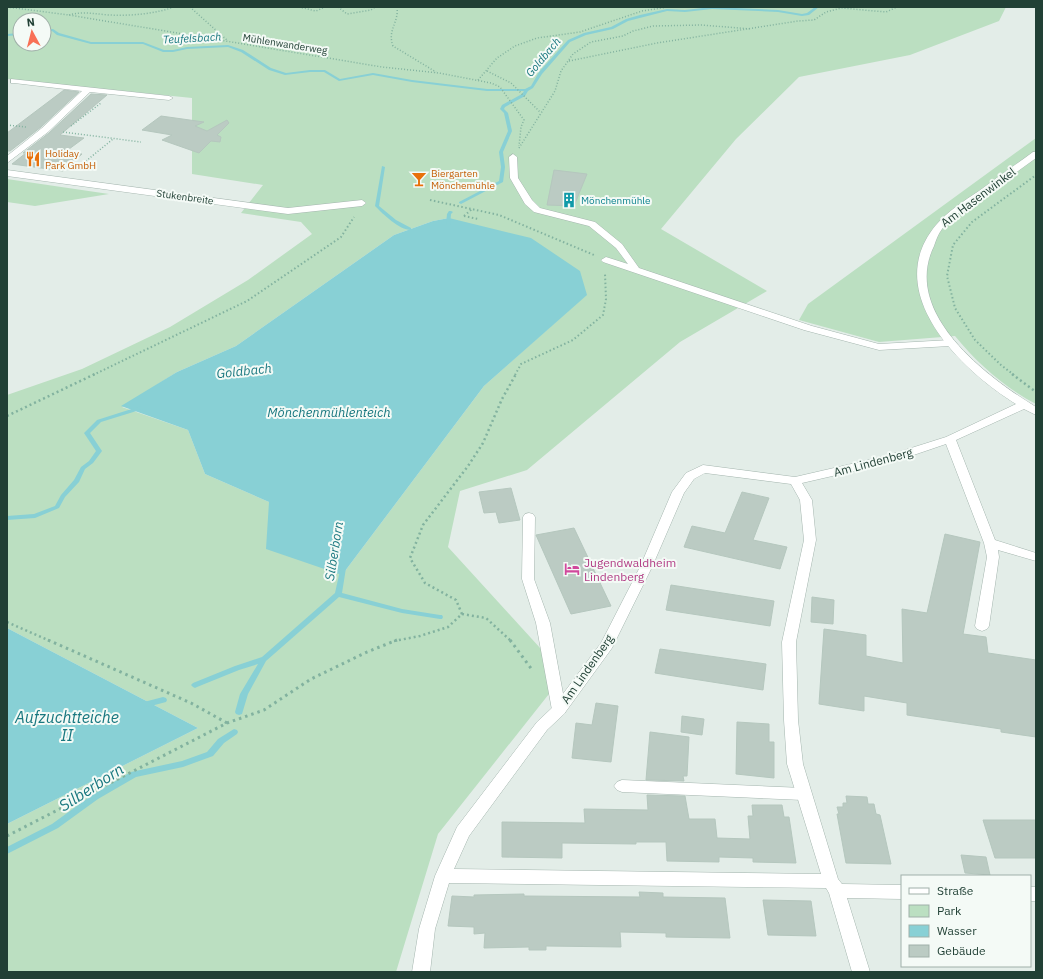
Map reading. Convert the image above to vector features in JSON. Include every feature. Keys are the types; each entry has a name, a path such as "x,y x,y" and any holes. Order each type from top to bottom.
{"street":[{"path":"14,81 169,98"},
{"path":"7,160 45,130 87,90"},
{"name":"Am Hasenwinkel","path":"1036,154 952,214 936,230 925,249 921,270 922,291 932,315 950,342 974,367 994,384 1036,412"},
{"path":"513,157 514,178 528,202 537,210 592,224 620,246 635,267 632,270"},
{"name":"Stukenbreite","path":"7,173 288,211 362,203"},
{"path":"606,260 808,328 879,347 950,342"},
{"name":"Am Lindenberg","path":"421,972 427,929 443,876 463,832 542,726 558,710 607,646 646,566 678,492 690,476 703,469 795,481 889,460 950,439 1024,405"},
{"path":"950,439 990,543 993,557 982,626"},
{"path":"795,481 806,500 810,540 794,609 789,642 791,727 795,764 803,794 861,972"},
{"path":"529,517 528,579 543,623 558,710"},
{"path":"990,543 1036,557"},
{"path":"622,786 803,794"},
{"path":"443,876 834,886 901,892"}],"path":[{"path":"69,15 82,12 110,15 142,13 174,7"},
{"path":"190,7 218,30 228,42"},
{"path":"299,7 316,11 325,7"},
{"path":"338,7 347,14 371,10 375,7"},
{"path":"398,7 398,19 391,30 390,40 393,46 439,73"},
{"path":"478,81 497,58 515,46 537,38 580,32 642,11 668,7"},
{"path":"569,61 657,43 814,20 826,12 842,8 886,12 897,7"},
{"name":"Mühlenwanderweg","path":"7,8 69,15 382,67 439,73 478,81"},
{"path":"478,81 491,83 500,88 524,120 519,149 529,135 540,112 555,91 561,72 573,54 591,42 623,36 633,31 652,26 702,25 753,29"},
{"path":"487,71 504,77 518,86 540,112"},
{"path":"63,132 104,101"},
{"path":"45,130 141,142"},
{"path":"86,162 113,138"},
{"path":"1036,175 972,222 953,245 947,276 955,308 975,340 1001,365 1036,392"},
{"path":"430,200 499,215 606,260 604,270 606,299 603,315 573,340 522,364 502,399 482,443 468,466 423,525 410,558 425,583 456,600 462,614"},
{"path":"7,416 247,301 341,237 362,203"},
{"path":"473,209 464,216 478,219"},
{"path":"462,614 486,618 509,638 535,674"},
{"path":"7,836 227,723 264,710 311,679 367,652 397,640 420,636 448,627 462,614"},
{"path":"7,622 191,703 227,723"}],"green space":[{"path":"7,7 1006,7 999,21 910,55 799,77 736,139 661,229 767,291 680,342 527,470 460,491 448,547 541,649 560,680 438,834 396,972 7,972 7,824 198,728 7,628 7,395 82,369 170,327 248,280 312,234 301,222 241,213 263,185 192,174 192,98 7,79","holes":["449,218 586,295 484,386 342,575 269,502 205,474 188,430 122,407 177,372 236,346 394,235 433,221"]},
{"path":"1036,138 1036,404 1013,390 992,374 955,336 879,342 799,320 808,304"},
{"path":"7,179 109,194 35,206 7,202"}],"water":[{"name":"Mönchenmühlenteich","path":"449,218 531,238 580,271 587,295 484,386 342,575 266,549 269,502 205,474 188,430 121,406 177,372 236,346 394,235 433,221"},
{"name":"Aufzuchtteiche II","path":"7,628 198,728 7,824"}],"building":[{"path":"64,90 79,92 41,127 10,151 7,151 7,133"},
{"path":"91,94 107,95 60,135 84,138 65,152 82,154 63,171 12,164 26,153 23,153 49,133"},
{"path":"161,116 204,122 195,126 207,131 227,120 229,123 217,135 221,137 220,142 211,141 199,153 162,140 172,135 142,130"},
{"path":"554,170 587,174 574,206 547,205"},
{"path":"511,488 520,520 499,523 496,512 484,513 479,492"},
{"path":"742,492 769,498 753,540 787,547 780,569 684,547 692,526 725,533"},
{"path":"574,528 611,606 571,614 536,535"},
{"path":"945,534 980,542 963,634 986,637 988,653 1036,660 1036,737 1001,732 1001,729 907,715 907,703 864,696 864,711 819,704 824,629 866,635 866,656 903,663 902,609 927,613"},
{"path":"671,585 774,601 770,626 666,610"},
{"path":"812,597 834,600 833,624 811,622"},
{"path":"660,649 766,664 763,690 655,673"},
{"path":"596,703 618,706 611,762 572,758 576,723 592,725"},
{"path":"682,716 704,719 702,735 681,732"},
{"path":"737,722 769,724 769,742 774,742 774,778 736,774"},
{"path":"650,732 689,737 687,776 683,776 684,781 646,780"},
{"path":"647,795 685,796 689,819 715,819 717,838 750,839 748,816 753,816 752,805 782,805 784,817 789,817 796,863 753,862 753,858 719,857 719,862 667,861 666,842 636,842 636,844 562,843 562,858 502,857 502,822 585,823 584,809 648,810"},
{"path":"846,796 867,797 868,804 874,804 876,814 880,815 891,864 846,863 837,807 843,807 843,803 847,803"},
{"path":"983,820 1036,820 1036,858 995,858"},
{"path":"961,855 986,857 990,875 965,873"},
{"path":"639,892 663,893 663,897 725,898 730,938 666,937 666,933 620,932 621,947 546,946 546,950 529,950 529,947 484,948 485,933 474,934 474,927 448,926 452,896 474,897 474,895 524,894 524,896 640,897"},
{"path":"763,900 811,901 816,936 768,935"}],"waterway":[{"name":"Goldbach","path":"526,90 532,87 540,73 569,41 585,34 612,28 627,20 640,16 667,10 685,11 712,8 778,11 802,15 808,14 817,7"},
{"name":"Teufelsbach","path":"52,30 58,34 91,43 143,43 163,51 228,46 242,51 270,69 286,74 325,71 339,80 373,74 412,81 487,90 526,90"},
{"name":"Teufelsbach","path":"7,35 12,35"},
{"name":"Goldbach","path":"461,203 501,182 503,167 501,152 510,131 506,113 502,109 503,106 524,95 526,90"},
{"path":"383,167 377,206 394,221 409,229"},
{"name":"Goldbach","path":"448,225 449,214 451,212"},
{"name":"Goldbach","path":"7,518 35,516 57,507 63,496 77,481 83,468 91,462 99,451 87,433 99,421 141,408"},
{"name":"Silberborn","path":"338,594 343,568"},
{"name":"Silberborn","path":"264,659 338,594"},
{"path":"338,594 402,611 440,617"},
{"path":"195,685 264,659"},
{"name":"Silberborn","path":"239,712 244,694 264,659"},
{"path":"147,704 163,700"},
{"name":"Silberborn","path":"7,851 55,826 95,797 134,774 183,764 210,754 221,741 234,732"}],"place":[{"name":"Holiday Park GmbH","path":"33,159"},
{"name":"Biergarten Mönchemühle","path":"419,179"},
{"name":"Mönchenmühle","path":"569,200"},
{"name":"Jugendwaldheim Lindenberg","path":"572,569"}]}
